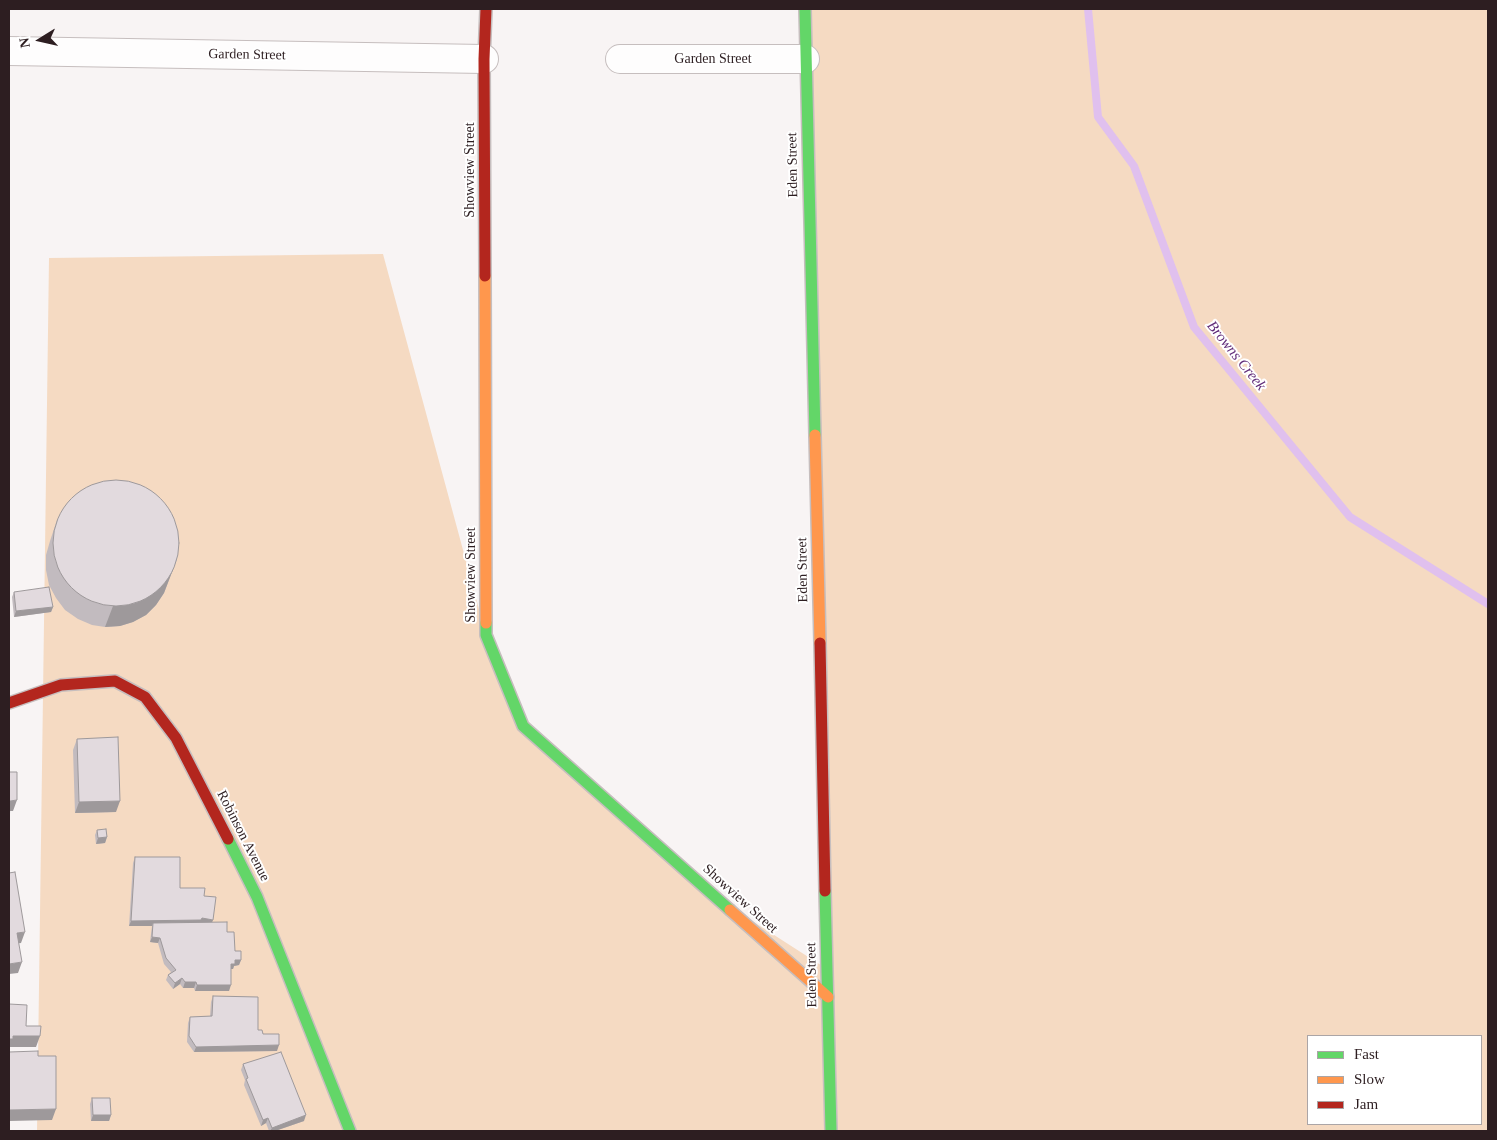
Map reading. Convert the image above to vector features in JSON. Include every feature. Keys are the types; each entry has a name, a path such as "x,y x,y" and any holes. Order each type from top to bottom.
{"street":[{"name":"Showview Street","path":"486,9 484,58 486,634 523,726 828,997"},
{"name":"Eden Street","path":"805,9 831,1131"},
{"name":"Garden Street","path":"9,51 484,58"},
{"name":"Garden Street","path":"620,59 806,59"},
{"name":"Robinson Avenue","path":"9,703 61,685 114,681 145,697 176,738 257,897 350,1131"}],"shaded area":[{"path":"805,9 1488,9 1488,1131 37,1131 49,258 383,254 486,635 523,726 715,897 827,969"}],"building":[{"path":"116,480 140,485 160,499 174,519 179,543 174,567 160,587 140,601 116,606 92,601 72,587 58,567 53,543 58,519 72,499 92,485"},
{"path":"49,587 53,607 16,611 14,592"},
{"path":"118,737 120,801 79,802 77,739"},
{"path":"9,772 17,772 17,800 10,801 9,827"},
{"path":"106,829 107,837 98,838 97,830"},
{"path":"135,857 180,857 180,888 205,888 204,896 216,897 213,920 202,918 201,920 131,921"},
{"path":"15,872 25,932 17,933 22,962 9,964 9,873"},
{"path":"227,922 227,932 234,932 235,951 241,951 241,960 235,960 235,964 231,964 231,985 197,985 196,982 185,982 182,978 175,983 168,975 176,970 166,958 160,938 152,937 153,923"},
{"path":"213,996 258,997 258,1030 262,1030 263,1034 279,1034 279,1045 196,1047 189,1036 190,1017 212,1016"},
{"path":"9,1004 27,1005 26,1026 41,1026 40,1036 13,1036 13,1039 9,1039"},
{"path":"38,1051 38,1056 56,1056 56,1109 9,1110 9,1052"},
{"path":"281,1052 306,1115 272,1128 268,1118 263,1120 246,1079 248,1078 243,1064"},
{"path":"92,1098 110,1098 111,1115 93,1115"}],"waterway":[{"name":"Browns Creek","path":"1088,9 1098,117 1134,166 1194,327 1350,517 1488,604"}],"traffic: fast":[{"path":"805,9 815,435"},
{"path":"486,623 486,635 523,726 730,910"},
{"path":"228,839 257,897 350,1131"},
{"path":"825,891 831,1131"}],"traffic: slow":[{"path":"485,276 486,623"},
{"path":"815,435 820,643"},
{"path":"730,910 828,997"}],"traffic: jam":[{"path":"485,276 484,59 486,9"},
{"path":"820,643 825,891"},
{"path":"9,703 61,685 115,681 145,697 176,738 228,839"}]}
